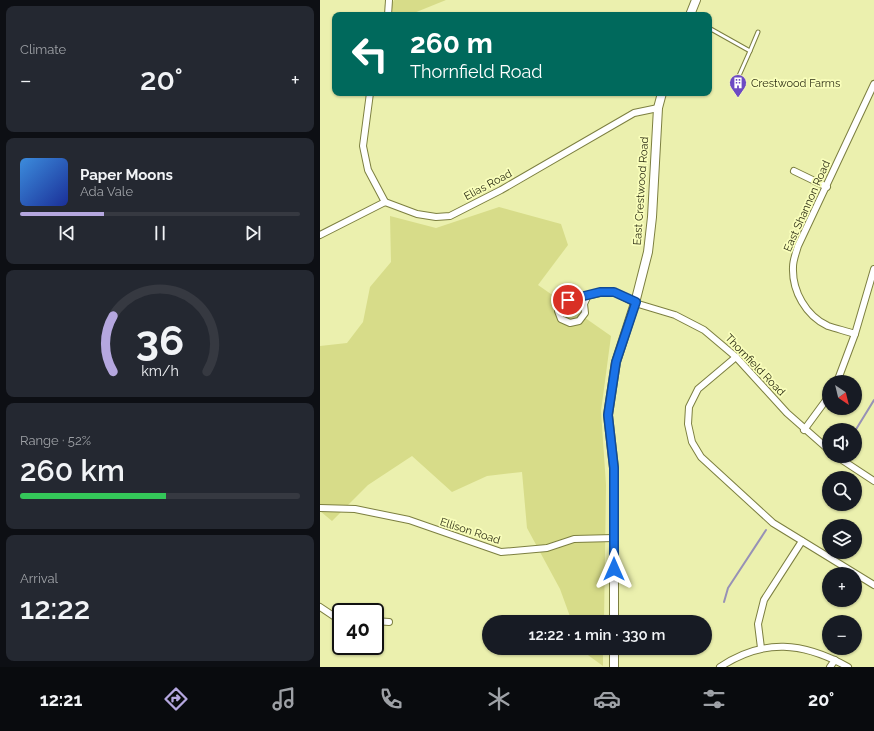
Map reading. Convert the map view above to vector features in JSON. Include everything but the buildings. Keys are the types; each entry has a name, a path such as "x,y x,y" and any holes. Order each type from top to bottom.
{"street":[{"path":"388,12 389,0"},
{"path":"691,12 696,0"},
{"name":"East Shannon Road","path":"855,334 827,325 811,314 800,299 793,282 793,265 798,246 874,84"},
{"path":"320,236 385,202 368,170 363,146 370,96"},
{"name":"East Crestwood Road","path":"614,615 614,468 608,415 616,362 636,302 648,252 652,217 658,108 661,96"},
{"name":"Elias Road","path":"385,202 417,214 436,217 450,216 502,190 634,113 658,108"},
{"path":"794,171 827,187"},
{"path":"840,375 855,334 874,269"},
{"name":"Thornfield Road","path":"588,295 584,304 585,313 579,322 570,323 560,319 558,311 560,305 568,300 588,295 600,292 614,292 636,302 675,315 704,330 736,357 787,413 804,430 822,444"},
{"path":"736,357 698,389 689,407 688,424 692,442 702,457 773,523 874,585"},
{"path":"804,430 822,406"},
{"path":"847,463 874,481"},
{"name":"Ellison Road","path":"320,508 355,509 409,520 501,552 547,548 574,539 614,538"},
{"path":"761,648 758,624 764,600 802,541"},
{"path":"320,607 332,615"},
{"path":"384,622 389,622"},
{"path":"720,667 736,657 761,648 786,646 808,649 848,667"},
{"path":"614,655 614,667"},
{"path":"830,667 835,660"}],"lane":[{"path":"712,30 750,51"},
{"path":"738,78 758,32"}],"green space":[{"path":"394,0 446,0 416,12 388,12"},
{"path":"499,207 561,224 568,245 538,285 611,336 601,411 606,485 604,615 569,615 560,589 527,528 522,472 487,476 452,492 412,456 368,485 332,521 320,511 320,346 347,343 363,322 370,287 391,262 390,216 436,228"},
{"path":"588,655 603,655 603,666"}],"waterway":[{"path":"860,423 874,400"},
{"path":"724,602 728,588 766,530"}],"place":[{"name":"Crestwood Farms","path":"738,98"}],"route":[{"path":"568,300 600,292 614,292 636,302 616,362 608,415 614,468 614,569"}]}
